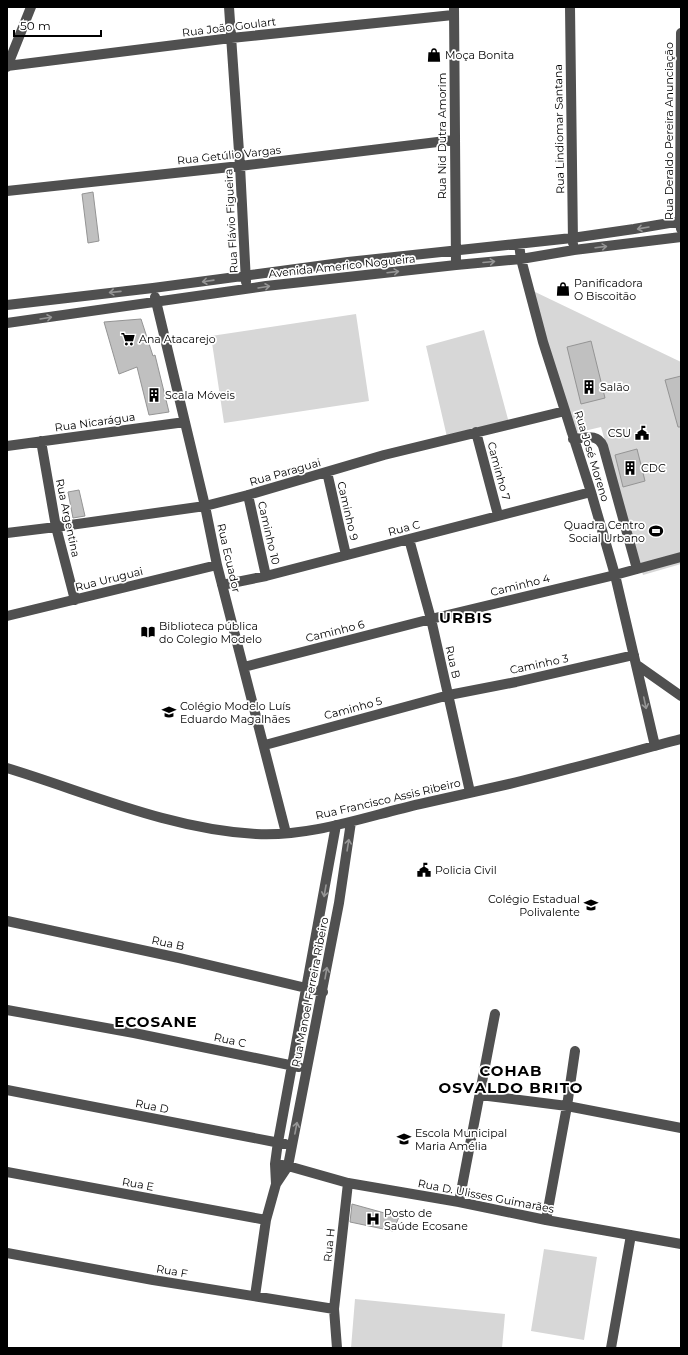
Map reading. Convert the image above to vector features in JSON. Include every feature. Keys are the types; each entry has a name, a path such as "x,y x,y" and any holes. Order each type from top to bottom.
{"street":[{"path":"7,67 31,7"},
{"name":"Rua Flávio Figueira","path":"229,7 240,166 246,290"},
{"name":"Rua Lindiomar Santana","path":"570,7 572,238 574,250"},
{"name":"Rua João Goulart","path":"7,67 454,11"},
{"name":"Rua Nid Dutra Amorim","path":"454,11 456,265"},
{"name":"Rua Deraldo Pereira Anunciação","path":"681,33 681,224"},
{"name":"Rua Getúlio Vargas","path":"7,191 240,166 454,140"},
{"name":"Avenida Americo Nogueira","path":"7,305 154,288 455,249 518,244 681,224"},
{"name":"Avenida Americo Nogueira","path":"7,323 266,286 521,259 574,250 681,237"},
{"name":"Rua José Moreno","path":"518,244 543,342 591,492 615,575 655,746"},
{"name":"Rua Ecuador","path":"154,288 156,302 205,506 217,565 286,833"},
{"name":"Rua Paraguai","path":"7,533 205,506 248,496 384,455 565,411"},
{"name":"Rua Nicarágua","path":"7,446 185,422"},
{"name":"Caminho 7","path":"476,432 498,515"},
{"path":"573,439 596,438 600,440 603,446 637,569"},
{"name":"Rua Argentina","path":"41,441 56,527 75,600"},
{"name":"Caminho 9","path":"327,472 346,555"},
{"name":"Rua C","path":"222,585 266,576 591,492"},
{"name":"Caminho 10","path":"248,496 266,576"},
{"name":"Rua B","path":"408,539 431,619 470,792"},
{"name":"Caminho 4","path":"431,619 615,575 681,557"},
{"name":"Rua Uruguai","path":"7,616 217,565"},
{"name":"Caminho 6","path":"244,667 431,619"},
{"path":"636,660 681,696"},
{"name":"Caminho 3","path":"449,695 636,660"},
{"name":"Caminho 5","path":"264,745 449,695"},
{"name":"Rua Francisco Assis Ribeiro","path":"7,768 58,784 118,806 157,817 207,828 268,834 286,833 351,822 418,804 568,769 681,739"},
{"name":"Rua Manoel Ferreira Ribeiro","path":"254,1296 266,1220 276,1184 288,1166 339,903 351,822"},
{"name":"Rua Manoel Ferreira Ribeiro","path":"276,1184 275,1164 278,1142 336,825"},
{"name":"Rua B","path":"7,921 179,958 322,992"},
{"name":"Rua C","path":"7,1010 134,1033 307,1068"},
{"path":"459,1202 496,1014"},
{"path":"546,1220 567,1106 575,1050"},
{"name":"Rua D","path":"7,1090 292,1145"},
{"path":"480,1095 567,1106 681,1128"},
{"path":"275,1164 288,1166"},
{"name":"Rua D. Ulisses Guimarães","path":"288,1166 348,1183 459,1202 546,1220 681,1244"},
{"name":"Rua E","path":"7,1172 266,1220"},
{"name":"Rua H","path":"337,1348 334,1309 348,1183"},
{"path":"611,1348 631,1235"},
{"name":"Rua F","path":"7,1252 153,1280 334,1309"}],"shaded area":[{"name":"CSU","path":"531,290 681,362 681,564 643,575 601,427 567,435"},
{"path":"356,314 369,401 224,423 211,336"},
{"path":"484,330 509,423 447,437 426,346"},
{"path":"544,1249 597,1257 584,1340 531,1331"},
{"path":"355,1299 505,1314 502,1348 351,1348"}],"building":[{"path":"93,192 99,241 88,243 82,194"},
{"path":"141,319 153,356 155,355 169,412 149,415 137,367 119,374 104,322"},
{"path":"591,341 605,398 581,404 567,347"},
{"path":"681,376 681,427 678,427 665,380"},
{"name":"CDC","path":"637,449 645,481 623,487 615,455"},
{"path":"79,490 85,516 73,518 68,492"},
{"name":"Posto de Saúde Ecosane","path":"352,1204 399,1217 393,1231 350,1222"}],"place":[{"name":"Moça Bonita","path":"434,55"},
{"name":"Panificadora O Biscoitão","path":"563,289"},
{"name":"Ana Atacarejo","path":"128,339"},
{"name":"Salão","path":"589,387"},
{"name":"Scala Móveis","path":"154,395"},
{"name":"CSU","path":"642,433"},
{"name":"CDC","path":"630,468"},
{"name":"Quadra Centro Social Urbano","path":"656,531"},
{"name":"Biblioteca pública do Colegio Modelo","path":"148,632"},
{"name":"Colégio Modelo Luís Eduardo Magalhães","path":"169,712"},
{"name":"Policia Civil","path":"424,870"},
{"name":"Colégio Estadual Polivalente","path":"591,905"},
{"name":"Escola Municipal Maria Amélia","path":"404,1139"},
{"name":"Posto de Saúde Ecosane","path":"373,1219"}],"district":[{"name":"URBIS","path":"466,618"},
{"name":"ECOSANE","path":"156,1022"},
{"name":"COHAB OSVALDO BRITO","path":"511,1080"}]}
